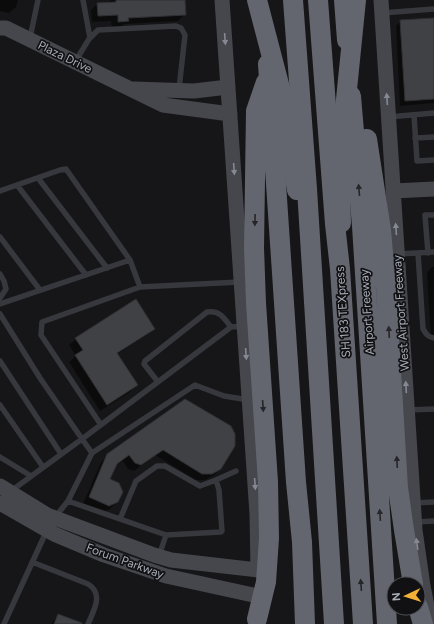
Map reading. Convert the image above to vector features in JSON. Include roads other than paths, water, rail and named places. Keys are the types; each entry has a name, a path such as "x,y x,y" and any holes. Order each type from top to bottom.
{"highway":[{"path":"257,0 280,88 308,225 334,624"},
{"path":"263,0 296,482 302,542 306,624"},
{"path":"293,0 300,90 302,190"},
{"path":"318,0 338,223"},
{"name":"Airport Freeway","path":"344,0 362,226 387,624"},
{"path":"338,223 342,139 356,0"},
{"path":"348,58 364,108 368,146 381,230 398,488 404,530 420,576"},
{"path":"256,621 266,582 269,538 268,482 256,303 254,248 256,111 269,74"},
{"name":"SH 183 TEXpress","path":"338,223 363,624"},
{"path":"292,624 292,588 302,542"}],"main road":[{"path":"222,0 242,282 238,326 249,400 257,514 258,596 256,621"},
{"name":"West Airport Freeway","path":"381,7 414,522 422,576"},
{"name":"Plaza Drive","path":"0,28 6,28 163,105 230,114"},
{"name":"Plaza Drive","path":"129,88 194,91 228,87"},
{"path":"393,192 434,189"},
{"name":"Forum Parkway","path":"2,496 47,515 51,524 104,556 166,576 258,596"},
{"name":"Forum Parkway","path":"51,524 171,560 258,570"},
{"path":"154,572 159,557"},
{"name":"West Airport Freeway","path":"426,602 430,624"}],"lane":[{"path":"29,40 38,0"},
{"path":"83,0 90,38"},
{"path":"381,7 434,10"},
{"path":"75,62 90,38 98,30 106,28 176,26 181,28 184,35 179,90"},
{"path":"388,117 434,113"},
{"path":"414,115 417,162 434,160"},
{"path":"415,138 434,137"},
{"path":"0,191 66,169 130,260 140,287"},
{"path":"38,178 107,268"},
{"path":"17,185 86,275"},
{"path":"397,254 431,253 425,215 434,215"},
{"path":"0,237 40,290"},
{"path":"418,253 423,329 425,334 434,338"},
{"path":"0,304 130,260"},
{"path":"0,274 4,280 6,290 0,298"},
{"path":"101,425 41,335 42,322 140,287 242,282"},
{"path":"2,496 62,454 158,382 238,326 218,312 207,312 145,361 144,364 158,382"},
{"path":"0,314 40,378 92,453"},
{"path":"0,361 62,454"},
{"path":"4,624 51,524 68,501 92,453 195,385 224,396 249,400"},
{"path":"0,405 43,467"},
{"path":"408,410 434,409"},
{"path":"0,457 31,476"},
{"path":"120,520 136,481 157,466 165,466 197,485 202,486 236,471"},
{"path":"68,501 166,536 221,532 219,490 216,480"},
{"path":"413,503 434,502"},
{"path":"414,522 434,521"},
{"path":"159,557 166,536"},
{"path":"32,562 88,584 94,589 97,602 88,624"}]}
